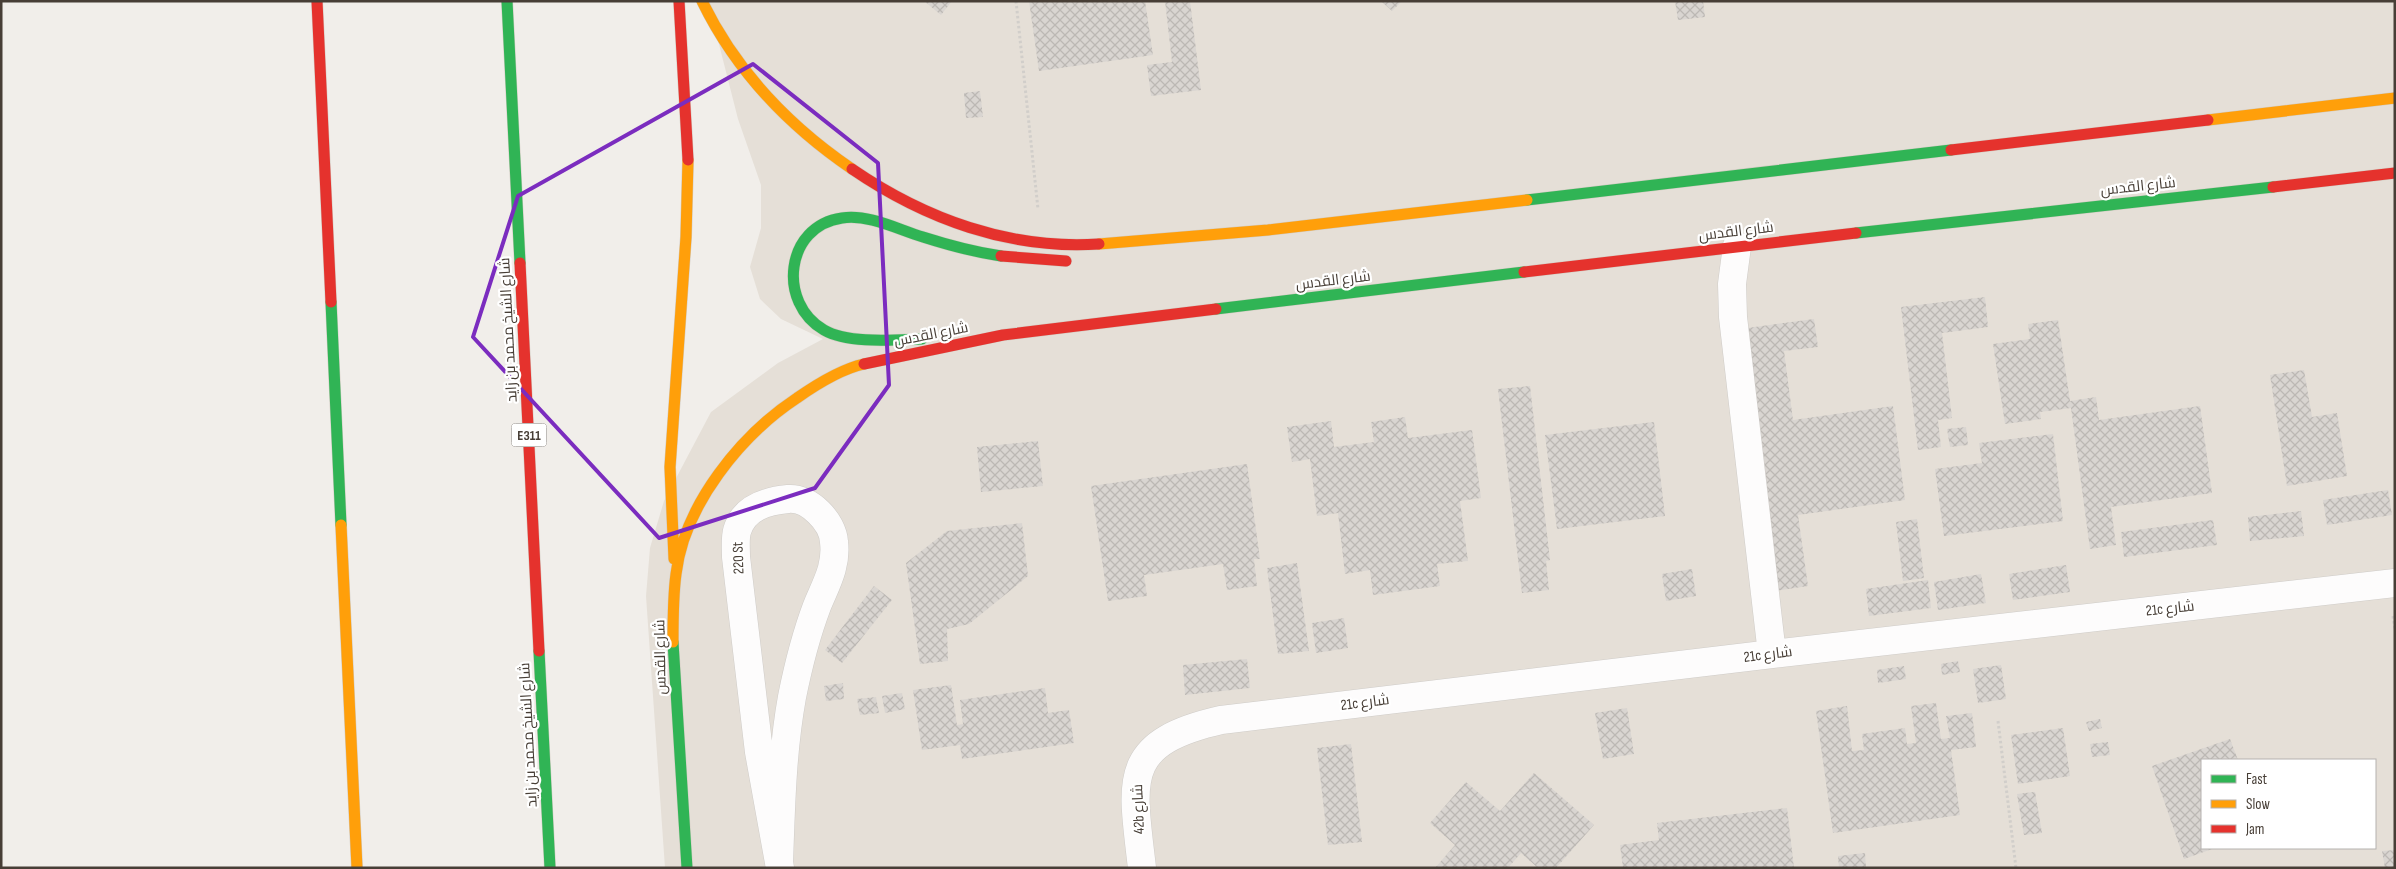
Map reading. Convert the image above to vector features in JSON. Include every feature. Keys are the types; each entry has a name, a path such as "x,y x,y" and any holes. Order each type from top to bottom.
{"main road":[{"path":"317,1 357,868"},
{"name":"شارع الشيخ محمد بن زايد","path":"508,1 550,868"},
{"path":"676,572 672,536 670,467 688,191 686,89 679,1"},
{"path":"702,1 707,14 728,49 752,81 780,110 854,171 901,199 952,221 1005,236 1042,243 1094,244 1268,230 2395,98"},
{"name":"شارع القدس","path":"687,868 673,640 676,572 685,539 698,507 715,478 743,442 777,411 814,386 855,366 1003,335 1737,246 2395,173"},
{"path":"1003,335 897,340 849,336 826,331 808,319 796,301 791,280 793,259 804,240 819,226 840,218 863,218 932,240 1003,258 1047,262 1076,261"},
{"path":"1207,247 1268,230"}],"street":[{"path":"1737,246 1732,284 1733,318 1772,654"},
{"name":"220 St","path":"792,499 811,506 825,519 834,539 835,558 829,582 817,606 803,651 792,697 781,796 780,865 759,752 736,557 737,530 749,512 766,502 792,499"},
{"name":"21c شارع","path":"1149,753 1189,727 1221,720 1772,654 2395,583"},
{"name":"42b شارع","path":"1142,868 1135,806 1135,786 1138,771 1149,753"}],"path":[{"path":"1016,1 1042,243"},
{"path":"1998,721 2016,868"}],"highlighted area":[{"path":"753,64 878,163 889,385 815,488 659,538 473,337 518,196"}],"shaded area":[{"path":"708,1 2395,1 2395,868 665,868 646,596 650,548 664,501 711,412 778,363 823,339 781,319 760,299 750,267 761,228 761,185 738,119"}],"building":[{"path":"924,1 952,1 941,15"},
{"path":"1029,1 1145,1 1153,55 1039,71"},
{"path":"1165,1 1190,1 1201,90 1151,96 1147,65 1172,62"},
{"path":"1381,1 1402,1 1392,11"},
{"path":"1675,1 1703,1 1705,17 1678,20"},
{"path":"980,91 983,117 966,118 964,93"},
{"path":"1985,297 1988,327 1942,333 1952,418 1938,420 1941,447 1918,450 1901,307"},
{"path":"1814,319 1818,347 1784,351 1793,420 1893,406 1905,500 1798,515 1808,586 1775,591 1740,329"},
{"path":"2058,320 2070,401 2096,397 2099,420 2200,406 2212,493 2111,507 2116,545 2090,549 2071,408 2040,412 2041,419 2005,424 1993,344 2030,339 2028,324"},
{"path":"2304,370 2312,417 2337,413 2347,476 2287,486 2270,375"},
{"path":"1530,386 1550,560 1546,561 1549,590 1522,593 1498,389"},
{"path":"1405,417 1408,438 1472,430 1481,498 1460,501 1468,561 1437,564 1440,586 1373,595 1370,570 1345,574 1338,513 1317,516 1310,459 1292,462 1287,427 1331,421 1334,447 1374,442 1371,422"},
{"path":"1654,422 1665,516 1557,529 1545,435"},
{"path":"1966,427 1968,445 1950,447 1947,429"},
{"path":"2053,434 2063,521 1944,536 1935,469 1982,463 1979,443"},
{"path":"1038,441 1043,486 981,492 977,447"},
{"path":"1247,464 1260,559 1254,559 1257,586 1227,590 1223,564 1144,575 1147,596 1108,601 1091,486"},
{"path":"2388,490 2392,515 2327,525 2323,500"},
{"path":"2301,511 2304,536 2250,541 2248,517"},
{"path":"1917,519 1924,578 1903,581 1896,522"},
{"path":"2213,520 2217,545 2124,557 2121,532"},
{"path":"1022,523 1028,576 969,624 947,629 948,661 920,664 906,563 947,531"},
{"path":"1297,563 1309,651 1278,654 1267,568"},
{"path":"2066,565 2070,592 2013,600 2009,574"},
{"path":"1692,569 1696,596 1666,601 1662,574"},
{"path":"1981,574 1986,603 1938,610 1934,582"},
{"path":"1928,580 1931,608 1869,616 1866,589"},
{"path":"874,586 892,600 842,663 825,650"},
{"path":"1344,618 1348,648 1316,653 1312,623"},
{"path":"1247,659 1250,688 1185,695 1183,665"},
{"path":"1958,661 1960,672 1942,675 1941,664"},
{"path":"2001,665 2006,699 1978,703 1973,669"},
{"path":"1904,666 1906,679 1878,683 1877,670"},
{"path":"843,683 844,699 826,701 824,686"},
{"path":"951,685 957,725 963,724 960,700 1045,688 1048,713 1069,710 1074,743 962,759 960,745 922,750 913,690"},
{"path":"902,693 905,709 885,713 882,696"},
{"path":"876,697 879,713 860,715 857,699"},
{"path":"1936,703 1941,739 1950,738 1946,716 1972,713 1976,747 1951,750 1960,815 1833,833 1816,711 1847,706 1852,751 1864,750 1862,734 1905,728 1907,744 1916,743 1911,706"},
{"path":"1627,708 1634,754 1603,759 1595,713"},
{"path":"2100,719 2102,728 2089,731 2086,722"},
{"path":"2063,728 2070,776 2018,784 2011,735"},
{"path":"2230,739 2238,759 2201,759 2201,849 2212,849 2184,859 2152,766"},
{"path":"2108,742 2110,755 2092,757 2090,744"},
{"path":"1351,744 1362,842 1328,845 1317,748"},
{"path":"1534,773 1594,825 1556,868 1538,868 1521,853 1508,868 1435,868 1455,845 1430,823 1466,782 1500,811"},
{"path":"2035,792 2042,833 2024,835 2017,794"},
{"path":"1787,808 1794,868 1623,868 1620,845 1659,840 1657,823"},
{"path":"2395,850 2395,868 2385,868 2382,851"},
{"path":"1865,853 1866,868 1839,868 1838,856"}],"traffic: fast":[{"path":"507,1 520,263"},
{"path":"1527,200 1951,150"},
{"path":"1856,233 2273,187"},
{"path":"922,339 871,340 846,337 824,330 809,318 799,302 794,285 794,267 799,250 809,235 823,224 842,218 862,218 952,245 1001,256"},
{"path":"1216,309 1524,272"},
{"path":"331,302 341,525"},
{"path":"673,642 687,868"},
{"path":"539,651 550,868"}],"traffic: slow":[{"path":"702,1 731,51 766,95 807,134 852,169"},
{"path":"2208,120 2395,98"},
{"path":"674,559 670,467 686,237 688,160"},
{"path":"1099,244 1268,230 1527,200"},
{"path":"673,642 674,591 681,548 690,523 703,498 719,474 736,452 776,413 829,378 847,369 864,364"},
{"path":"341,525 357,868"}],"traffic: jam":[{"path":"317,1 331,302"},
{"path":"679,1 688,160"},
{"path":"1951,150 2208,120"},
{"path":"852,169 909,203 970,228 1033,242 1066,245 1099,244"},
{"path":"2273,187 2395,173"},
{"path":"1524,272 1856,233"},
{"path":"1001,256 1066,261"},
{"path":"520,263 539,651"},
{"path":"864,364 1003,335 1216,309"}]}
